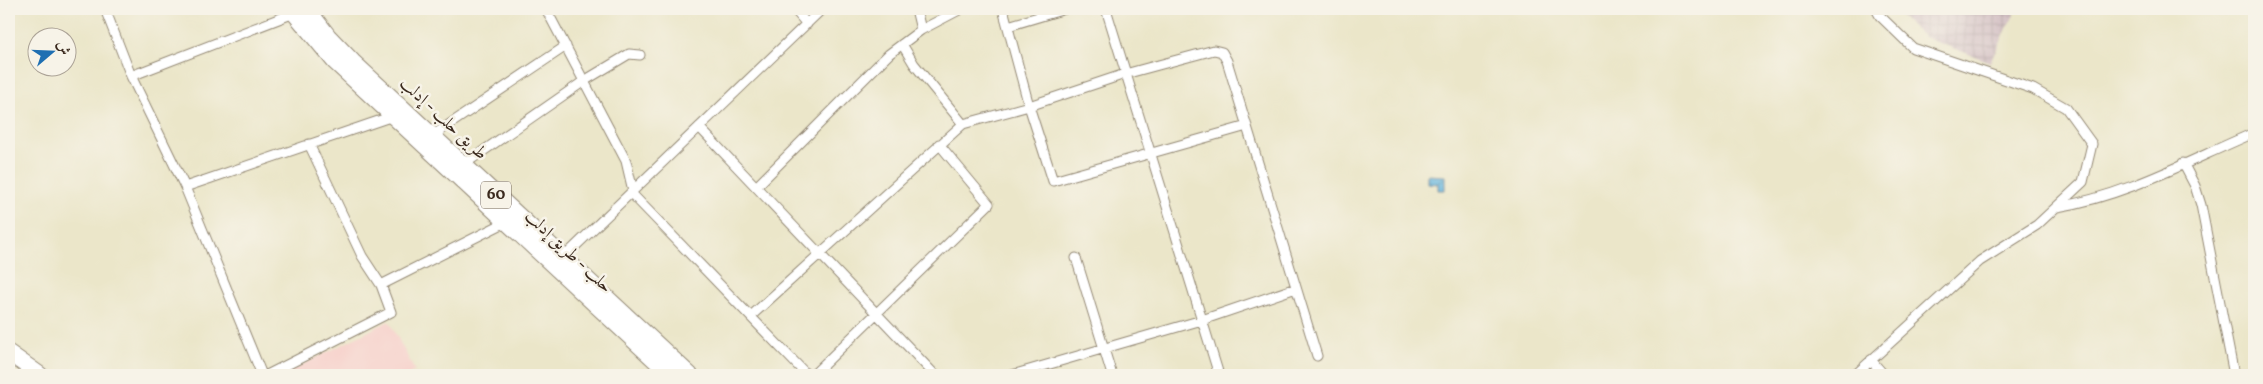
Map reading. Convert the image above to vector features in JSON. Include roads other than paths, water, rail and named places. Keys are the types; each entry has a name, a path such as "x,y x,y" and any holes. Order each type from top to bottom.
{"highway":[{"name":"حلب - طريق إدلب","path":"297,10 335,62 672,375"},
{"name":"طريق حلب - إدلب","path":"297,10 328,36 432,136 690,375"},
{"path":"9,353 40,375"}],"street":[{"path":"105,9 131,76 185,187 262,375"},
{"path":"546,9 626,161 632,192 808,375"},
{"path":"794,9 807,24"},
{"path":"563,258 822,9"},
{"path":"916,9 921,30"},
{"path":"756,187 902,44 921,30 961,9"},
{"path":"1003,9 1029,106 1053,181 1247,126"},
{"path":"1008,26 1065,9"},
{"path":"1106,9 1219,375"},
{"path":"1855,375 1980,261 2037,225 2083,182 2092,144 2066,108 2033,89 1914,48 1880,16 1876,9"},
{"path":"131,76 297,10"},
{"path":"902,44 914,64 963,124"},
{"path":"432,136 566,46"},
{"path":"751,316 963,124 1029,106 1125,74 1214,50 1222,52 1227,61 1317,356"},
{"path":"464,165 584,80 629,54 640,55"},
{"path":"185,187 393,116"},
{"path":"699,127 935,375"},
{"path":"2056,207 2085,202 2254,133"},
{"path":"267,375 391,312 381,285 362,256 309,144"},
{"path":"813,375 989,204 939,144"},
{"path":"2183,163 2195,186 2201,205 2234,375"},
{"path":"381,285 506,222"},
{"path":"1076,258 1112,375"},
{"path":"1012,375 1202,320 1296,288"},
{"path":"1871,360 1884,375"}],"water":[{"path":"1427,175 1445,176 1445,190 1438,190 1438,184 1427,183"}]}
